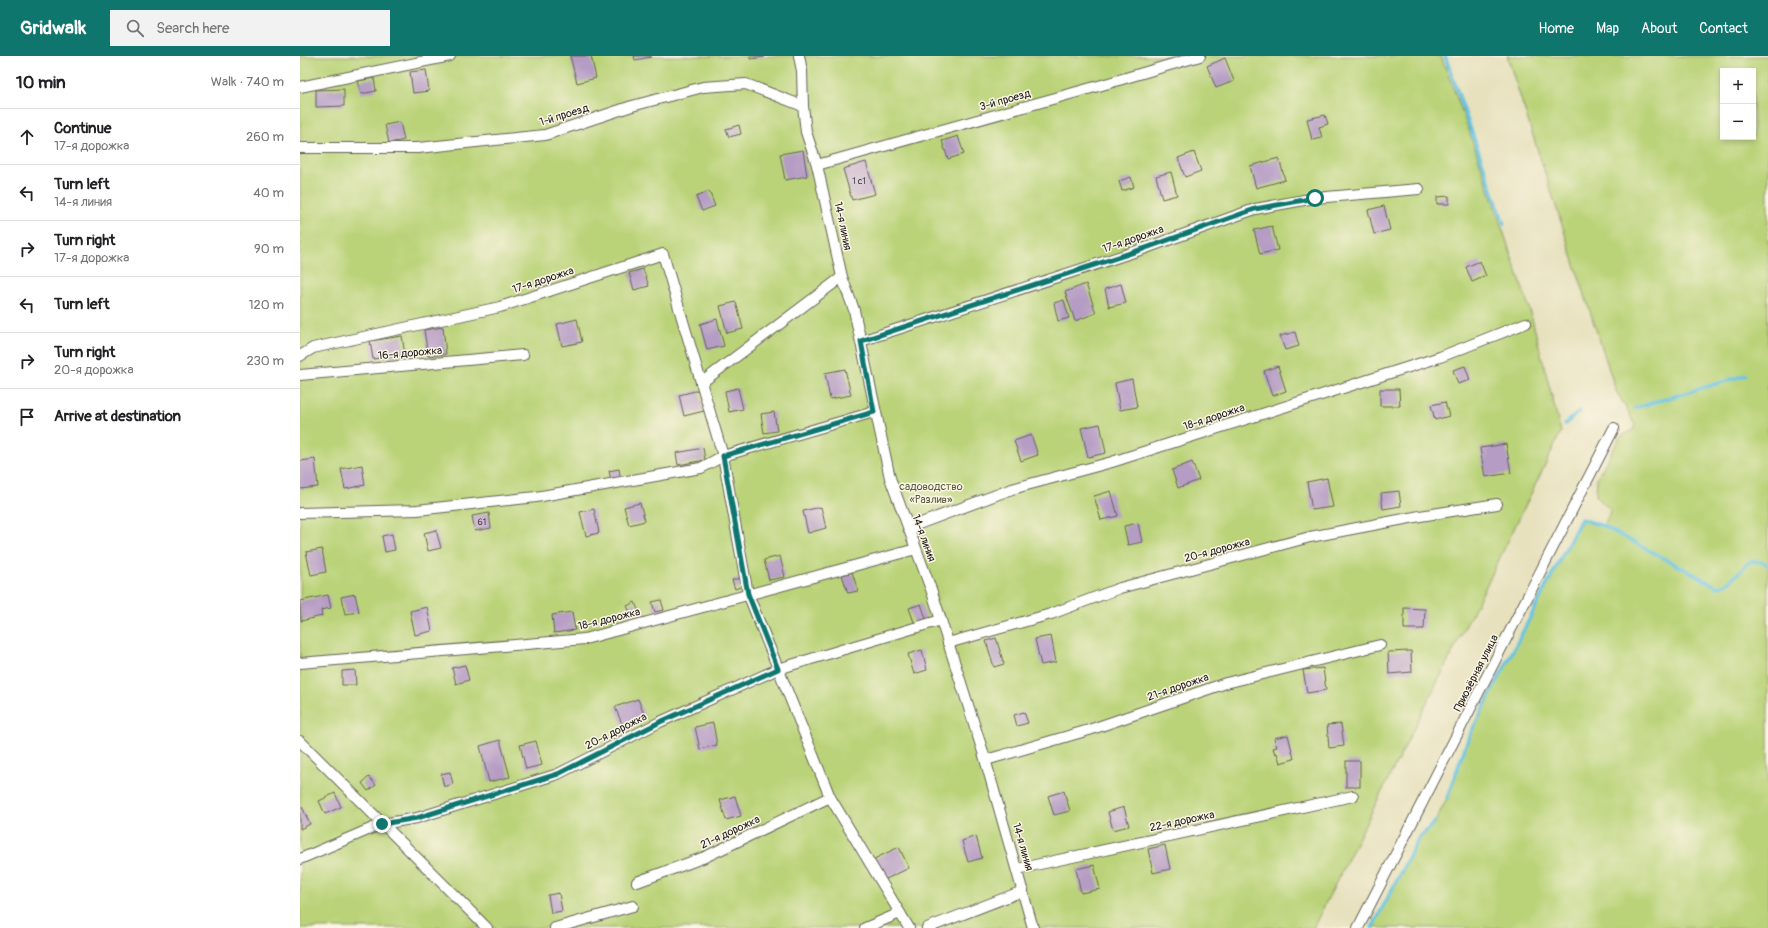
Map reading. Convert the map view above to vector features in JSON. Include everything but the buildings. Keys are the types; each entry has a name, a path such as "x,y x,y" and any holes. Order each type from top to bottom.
{"street":[{"path":"300,87 407,61 450,56"},
{"name":"14-я линия","path":"799,56 802,71 803,106 806,132 816,165 842,277 854,310 874,412 890,478 941,620 986,760 1034,928"},
{"name":"3-й проезд","path":"816,165 1200,56"},
{"name":"1-й проезд","path":"300,148 418,148 545,134 632,106 711,86 746,84 803,106"},
{"name":"17-я дорожка","path":"861,341 1136,252 1255,209 1315,198 1419,189"},
{"name":"17-я дорожка","path":"300,356 313,348 500,307 663,254 723,456 748,594 830,797 909,928"},
{"path":"701,383 842,277"},
{"name":"18-я дорожка","path":"908,528 1012,490 1112,462 1440,357 1526,323"},
{"name":"16-я дорожка","path":"300,376 523,354"},
{"path":"300,513 417,510 536,498 701,468 723,456 874,412"},
{"name":"Приозёрная улица","path":"1358,928 1614,428"},
{"name":"20-я дорожка","path":"948,643 1052,614 1120,588 1310,537 1420,516 1497,504"},
{"name":"18-я дорожка","path":"300,663 585,639 916,549"},
{"name":"20-я дорожка","path":"300,859 382,824 417,818 558,774 660,722 778,669 941,620"},
{"name":"21-я дорожка","path":"986,760 1089,730 1226,683 1380,645"},
{"path":"300,741 487,928"},
{"name":"22-я дорожка","path":"1017,869 1353,796"},
{"name":"21-я дорожка","path":"637,882 706,857 830,797"},
{"path":"927,928 1023,891"},
{"path":"555,928 633,906"},
{"path":"865,928 900,913"}],"green space":[{"name":"садоводство «Разлив»","path":"300,56 1441,56 1466,122 1529,307 1561,432 1491,576 1313,928 300,928"},
{"path":"1507,56 1768,56 1768,928 1372,928 1418,839 1435,822 1447,798 1469,736 1581,519 1603,526 1611,511 1596,496 1597,478 1620,437 1633,430 1635,424 1616,391"}],"waterway":[{"path":"1445,56 1504,224"},
{"path":"1635,408 1746,375"},
{"path":"1565,424 1580,411"},
{"path":"1447,798 1469,736 1581,519 1603,526 1718,587 1729,582 1750,561 1762,562 1768,565"},
{"path":"1372,928 1418,839 1435,822"}],"route":[{"path":"382,824 417,818 558,774 660,722 778,669 748,594 723,456 874,412 861,341 1143,249 1255,209 1315,198"}]}
